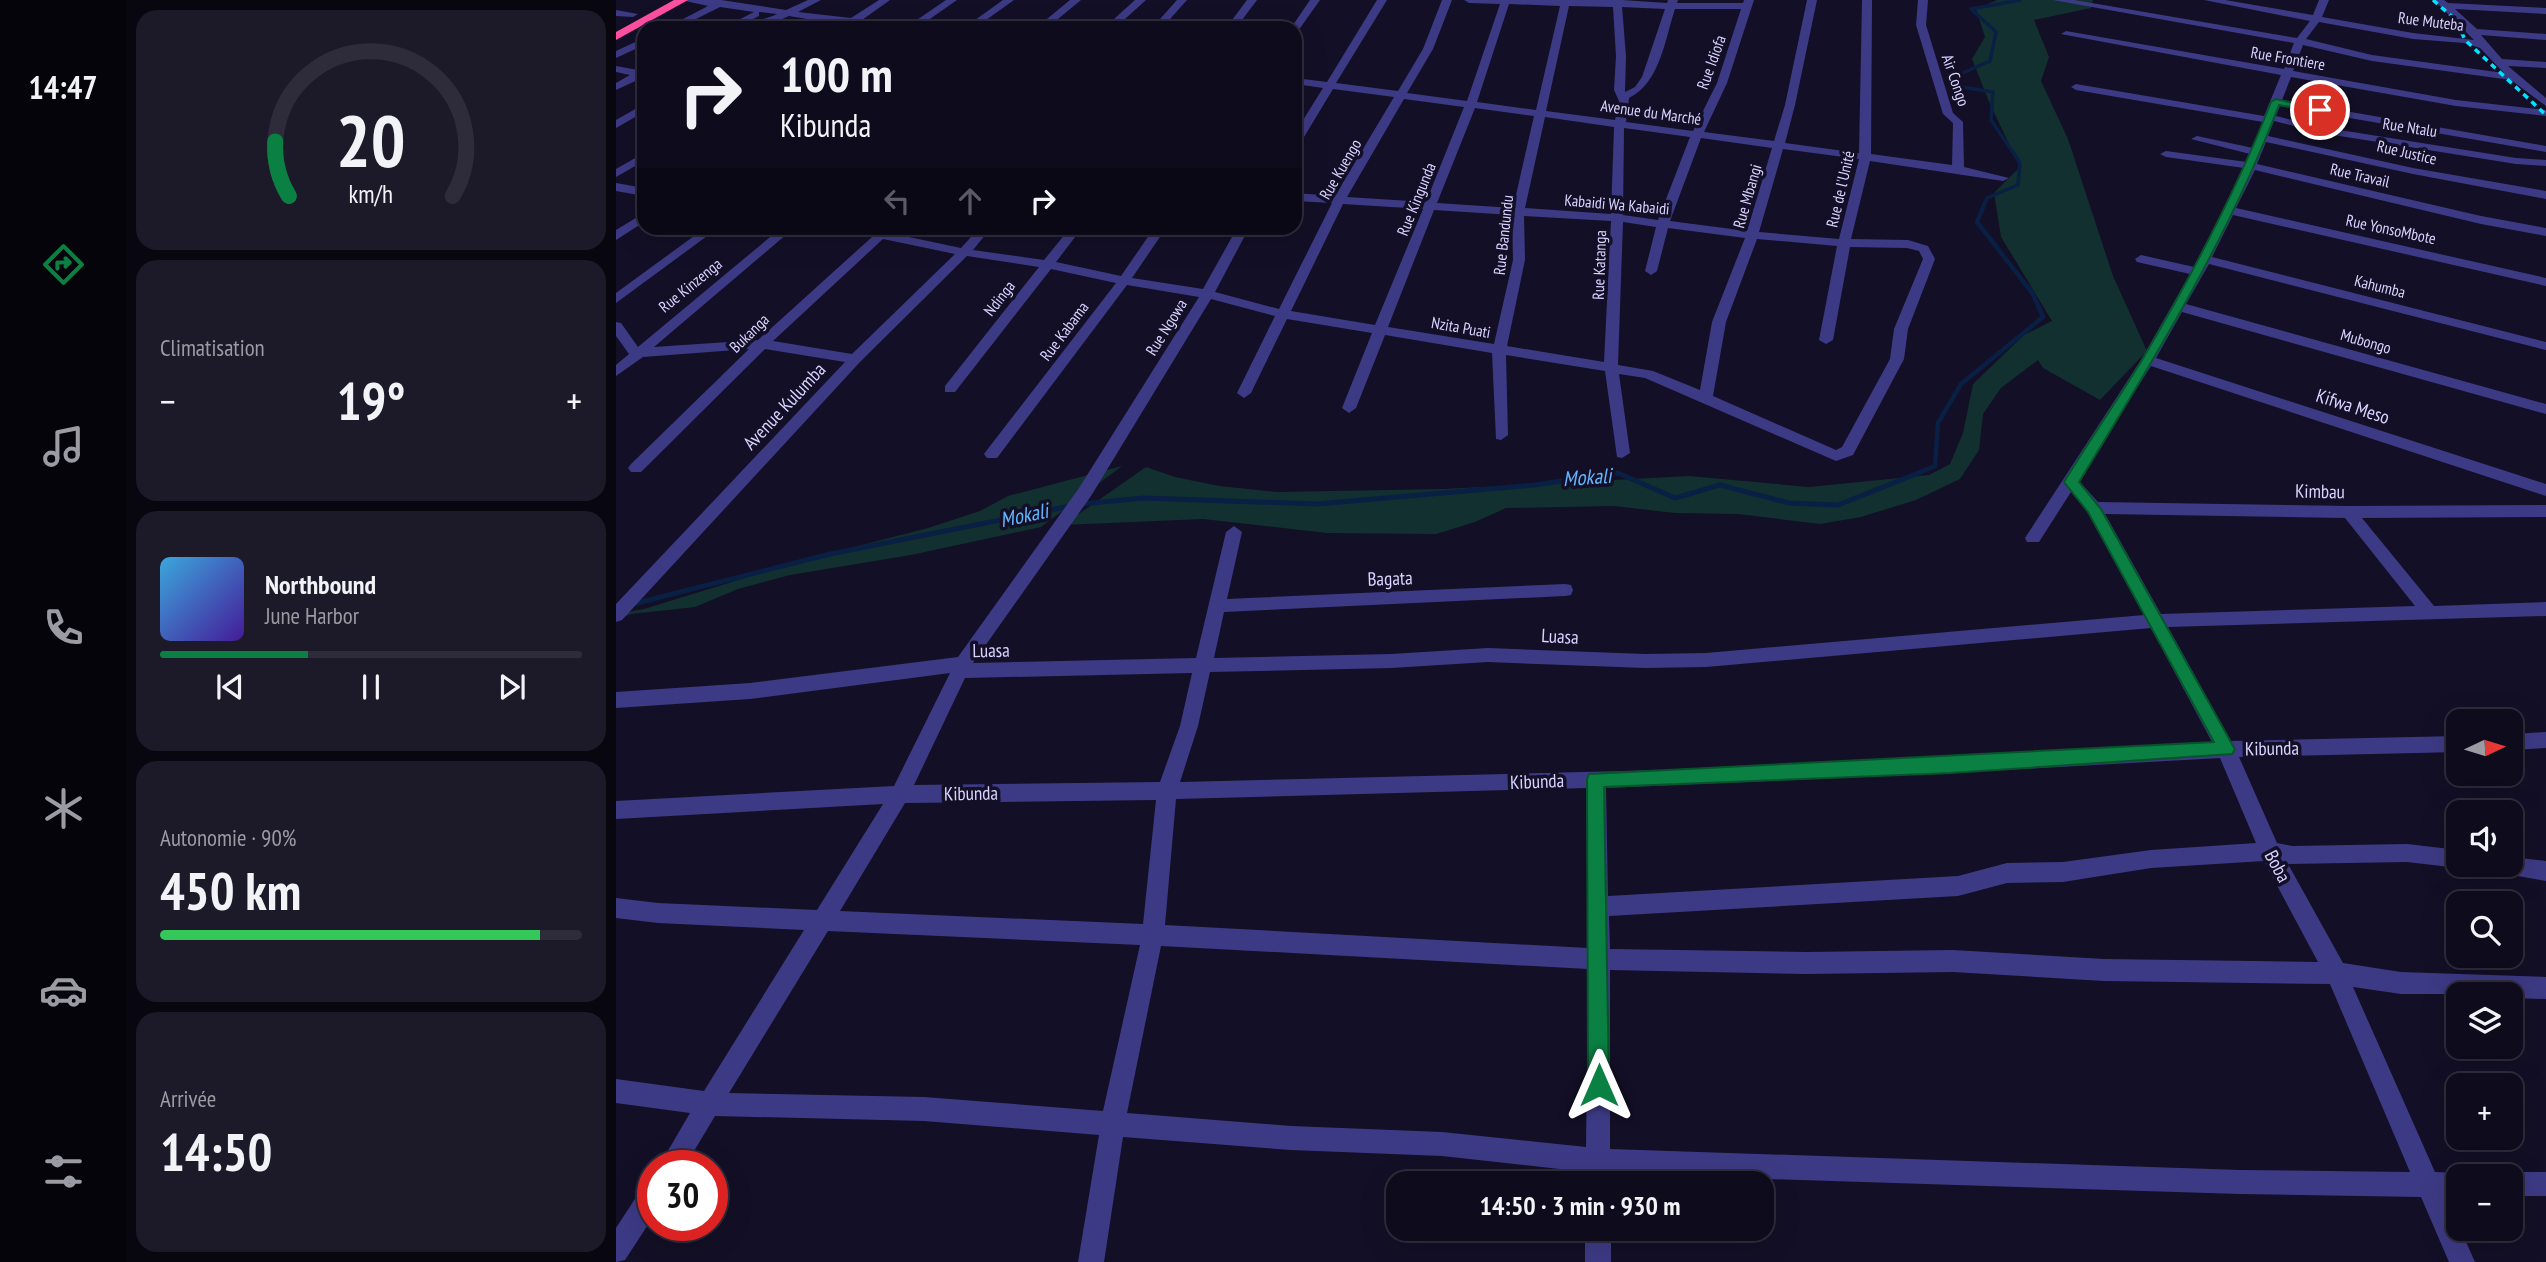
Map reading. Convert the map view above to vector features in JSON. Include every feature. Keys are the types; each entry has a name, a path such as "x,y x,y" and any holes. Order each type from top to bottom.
{"highway":[{"path":"616,24 669,0"},
{"path":"643,21 685,0"},
{"path":"644,21 685,0"},
{"path":"616,35 637,24"},
{"path":"616,35 637,24"}],"street":[{"path":"685,0 724,2 846,21"},
{"path":"742,21 777,0"},
{"path":"768,21 816,0"},
{"path":"854,21 885,0"},
{"path":"921,21 952,0"},
{"path":"979,21 1009,0"},
{"path":"1050,21 1076,0"},
{"path":"1117,21 1142,0"},
{"path":"1163,21 1182,0"},
{"path":"1236,21 1252,0"},
{"path":"1301,21 1315,0"},
{"path":"1302,131 1382,0"},
{"name":"Rue Kuengo","path":"1244,393 1339,200 1428,49 1447,0"},
{"path":"1469,0 1748,3"},
{"name":"Rue Mbangi","path":"1706,398 1710,362 1719,322 1752,235 1790,105 1812,0"},
{"name":"Rue de l'Unité","path":"1826,340 1844,243 1866,157 1867,0"},
{"name":"Air Congo","path":"1923,0 1921,25 1948,114 1958,122 1958,169"},
{"path":"2058,0 2301,41 2372,58 2514,77"},
{"path":"2133,12 2136,0"},
{"name":"Rue Muteba","path":"2209,0 2413,36 2465,40 2483,46"},
{"path":"2033,538 2148,360 2195,271 2205,259 2251,166 2301,41 2316,19 2324,0"},
{"name":"Rue Kingunda","path":"1349,408 1470,106 1506,1"},
{"path":"685,21 724,2"},
{"name":"Rue Bandundu","path":"1501,435 1499,351 1519,260 1518,213 1566,2"},
{"name":"Rue Katanga","path":"1616,3 1621,56 1619,90 1624,101 1619,122 1611,366 1622,453"},
{"path":"1624,101 1624,96 1639,89 1647,77 1672,3"},
{"name":"Rue Idiofa","path":"1651,271 1663,223 1697,134 1722,83 1748,3"},
{"path":"2443,3 2546,11"},
{"path":"2443,3 2474,32 2483,46 2514,77 2541,94 2546,103"},
{"path":"616,13 635,15"},
{"path":"2474,32 2546,37"},
{"name":"Rue Frontiere","path":"2066,34 2456,103 2546,113"},
{"path":"616,55 637,44"},
{"path":"2500,62 2546,65"},
{"path":"616,69 637,72"},
{"path":"616,87 637,76"},
{"name":"Avenue du Marché","path":"1302,82 1402,94 1470,106 1619,122 1958,169 2003,178"},
{"name":"Rue Ntalu","path":"2076,87 2321,130 2516,161 2546,163"},
{"path":"2276,102 2546,149"},
{"path":"616,125 637,112"},
{"name":"Rue Justice","path":"2261,138 2546,195"},
{"path":"2197,139 2256,152"},
{"name":"Rue Travail","path":"2166,154 2251,166 2481,220 2546,232"},
{"path":"616,174 637,160"},
{"path":"616,187 637,191"},
{"name":"Kabaidi Wa Kabaidi","path":"1302,197 1616,218 1752,235 1917,246 1924,249 1929,259"},
{"name":"Rue YonsoMbote","path":"2228,210 2546,282"},
{"path":"616,236 637,222"},
{"path":"616,299 703,235"},
{"name":"Rue Kinzenga","path":"616,372 635,353 779,235"},
{"name":"Bukanga","path":"636,468 762,344 880,235"},
{"name":"Nzita Puati","path":"903,235 964,252 1048,264 1124,281 1207,294 1283,314 1648,374 1836,456 1848,451 1897,359 1901,329 1929,259"},
{"name":"Avenue Kulumba","path":"616,615 855,359 979,235"},
{"name":"Ndinga","path":"950,389 1071,235"},
{"name":"Rue Kabama","path":"992,454 1124,281 1155,235"},
{"name":"Rue Ngowa","path":"682,1150 900,794 961,668 1085,492 1207,294 1239,235"},
{"path":"2141,259 2195,271"},
{"name":"Kahumba","path":"2205,259 2546,346"},
{"name":"Mubongo","path":"2177,306 2546,409"},
{"path":"616,326 635,353 762,344 855,359"},
{"name":"Kifwa Meso","path":"2148,360 2546,490"},
{"name":"Boba","path":"2071,482 2094,509 2226,749 2270,851 2336,973 2462,1262"},
{"name":"Kimbau","path":"2094,509 2546,511"},
{"path":"2349,512 2428,611"},
{"path":"1091,1262 1113,1122 1153,935 1167,790 1189,726 1234,532"},
{"name":"Bagata","path":"1216,606 1565,590"},
{"name":"Luasa","path":"616,700 750,691 961,668 1391,661 1489,655 1645,661 1706,660 2107,628 2157,621 2546,608"},
{"path":"2524,741 2546,740"},
{"name":"Kibunda","path":"616,810 900,794 1595,779 1951,765 2226,749 2446,744"},
{"path":"1595,779 1599,959 1599,1171"},
{"path":"1598,907 1886,892 1958,886 2007,873 2063,872 2151,859 2243,855 2270,851 2292,855 2407,853 2446,858"},
{"path":"2523,868 2546,872"},
{"path":"616,908 658,913 1153,935 1599,959 1953,961 2105,970 2336,973 2402,983 2546,988"},
{"path":"616,1091 712,1104 924,1109 1291,1138 1442,1144 1593,1171"},
{"path":"1774,1175 2446,1185"},
{"path":"2523,1184 2546,1184"},
{"path":"616,1251 637,1219"},
{"path":"1598,1241 1598,1262"}],"green space":[{"path":"1997,0 2093,0 2091,8 2034,20 2049,57 2041,81 2068,139 2113,276 2147,351 2100,400 2043,368 2038,360 2001,388 1983,414 1979,450 1960,479 1916,500 1861,517 1820,524 1738,514 1675,513 1614,506 1506,508 1475,522 1436,534 1327,533 1203,519 1063,525 1146,467 1175,477 1219,486 1277,492 1444,489 1689,476 1809,487 1929,475 1950,464 1963,433 1973,384 2024,335 2052,321 2001,237 1994,193 2020,167 1972,59 1985,37 1976,9"},
{"path":"1122,466 1041,527 911,555 790,575 738,589 695,607 631,614 616,620 616,614 644,609 803,560 928,528 980,511 1008,496"}],"waterway":[{"name":"Mokali","path":"1983,207 1987,198 2018,185 2020,163 1991,120 1993,92 1962,87 1958,75 1990,61 1996,32 1971,9 2020,0"},
{"name":"Mokali","path":"1917,474 1935,466 1938,423 1961,384 2043,317 2033,294 1977,222 1984,205"},
{"name":"Mokali","path":"1917,474 1921,472"},
{"name":"Mokali","path":"1081,504 1144,498 1317,504 1534,485 1618,473 1675,498 1720,485 1789,503 1838,505 1917,474"},
{"name":"Mokali","path":"1614,474 1619,474"},
{"name":"Mokali","path":"633,604 830,554 1071,506"}],"railway":[{"path":"2433,0 2456,20 2465,40 2546,115"}],"route":[{"path":"1599,1085 1595,779 1951,765 2226,749 2094,509 2071,482 2148,360 2195,271 2205,259 2251,166 2276,102 2320,110"}]}
